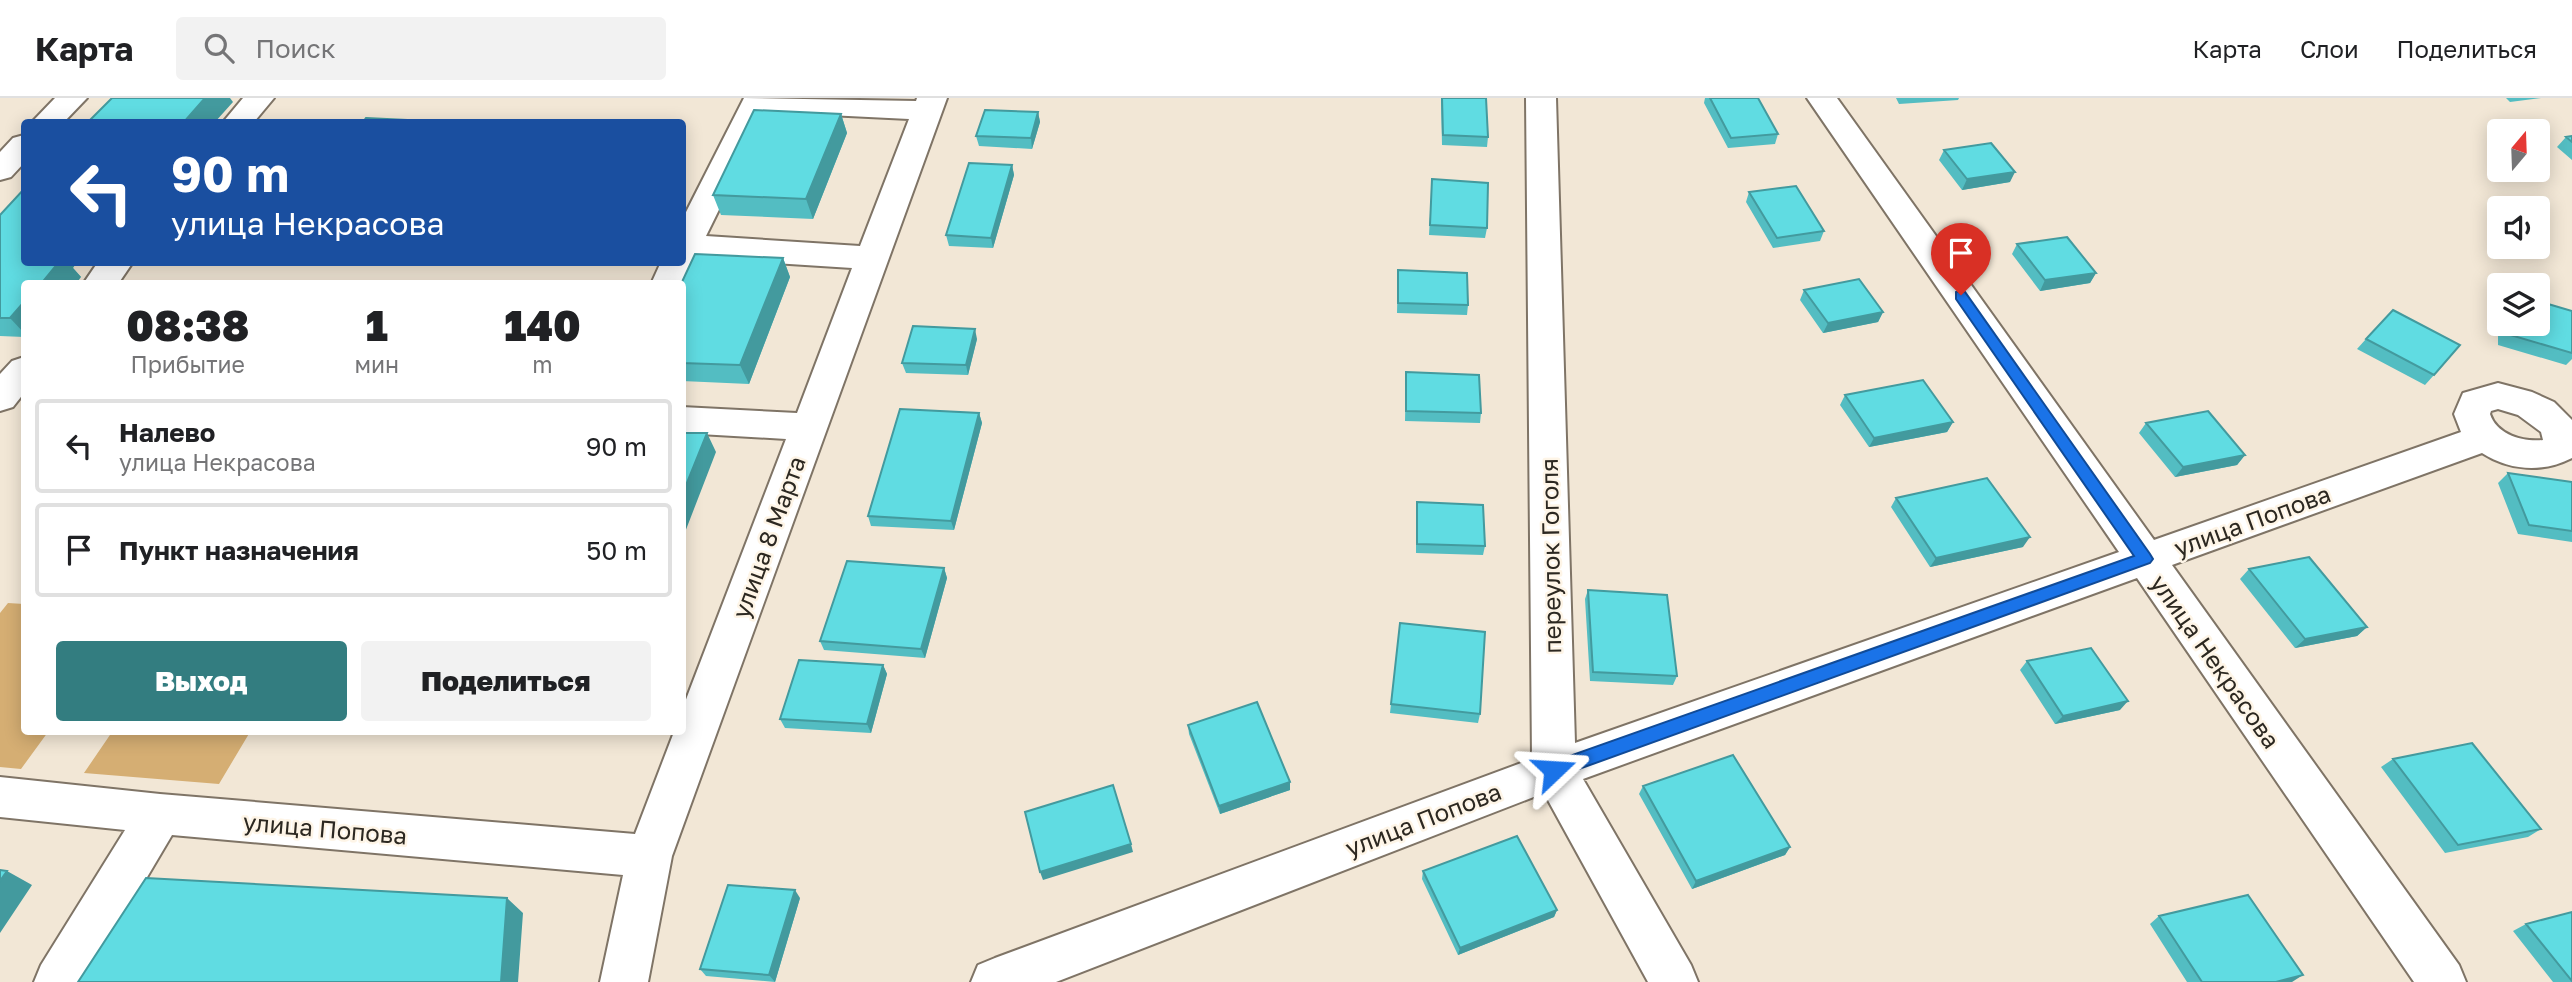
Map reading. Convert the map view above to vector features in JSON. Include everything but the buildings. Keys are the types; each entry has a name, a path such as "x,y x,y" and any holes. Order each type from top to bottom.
{"street":[{"path":"50,119 72,98"},
{"path":"241,119 259,98"},
{"name":"переулок Гоголя","path":"1541,98 1554,770 1674,982"},
{"name":"улица Некрасова","path":"1822,98 2442,982"},
{"path":"686,246 758,100 930,104"},
{"name":"улица 8 Марта","path":"624,982 649,856 930,104"},
{"path":"0,170 21,148"},
{"path":"686,254 873,258"},
{"path":"102,280 114,266"},
{"path":"686,420 810,427"},
{"name":"улица Попова","path":"995,982 1554,770 2486,438"},
{"name":"улица Попова","path":"0,797 160,814 649,856"},
{"path":"58,982 160,814"}],"shaded area":[{"path":"8,603 21,604 21,735 46,735 21,769 0,767 0,613"},
{"path":"110,735 248,735 219,784 84,773"}],"route":[{"path":"1554,770 2145,559 1961,295"}]}
